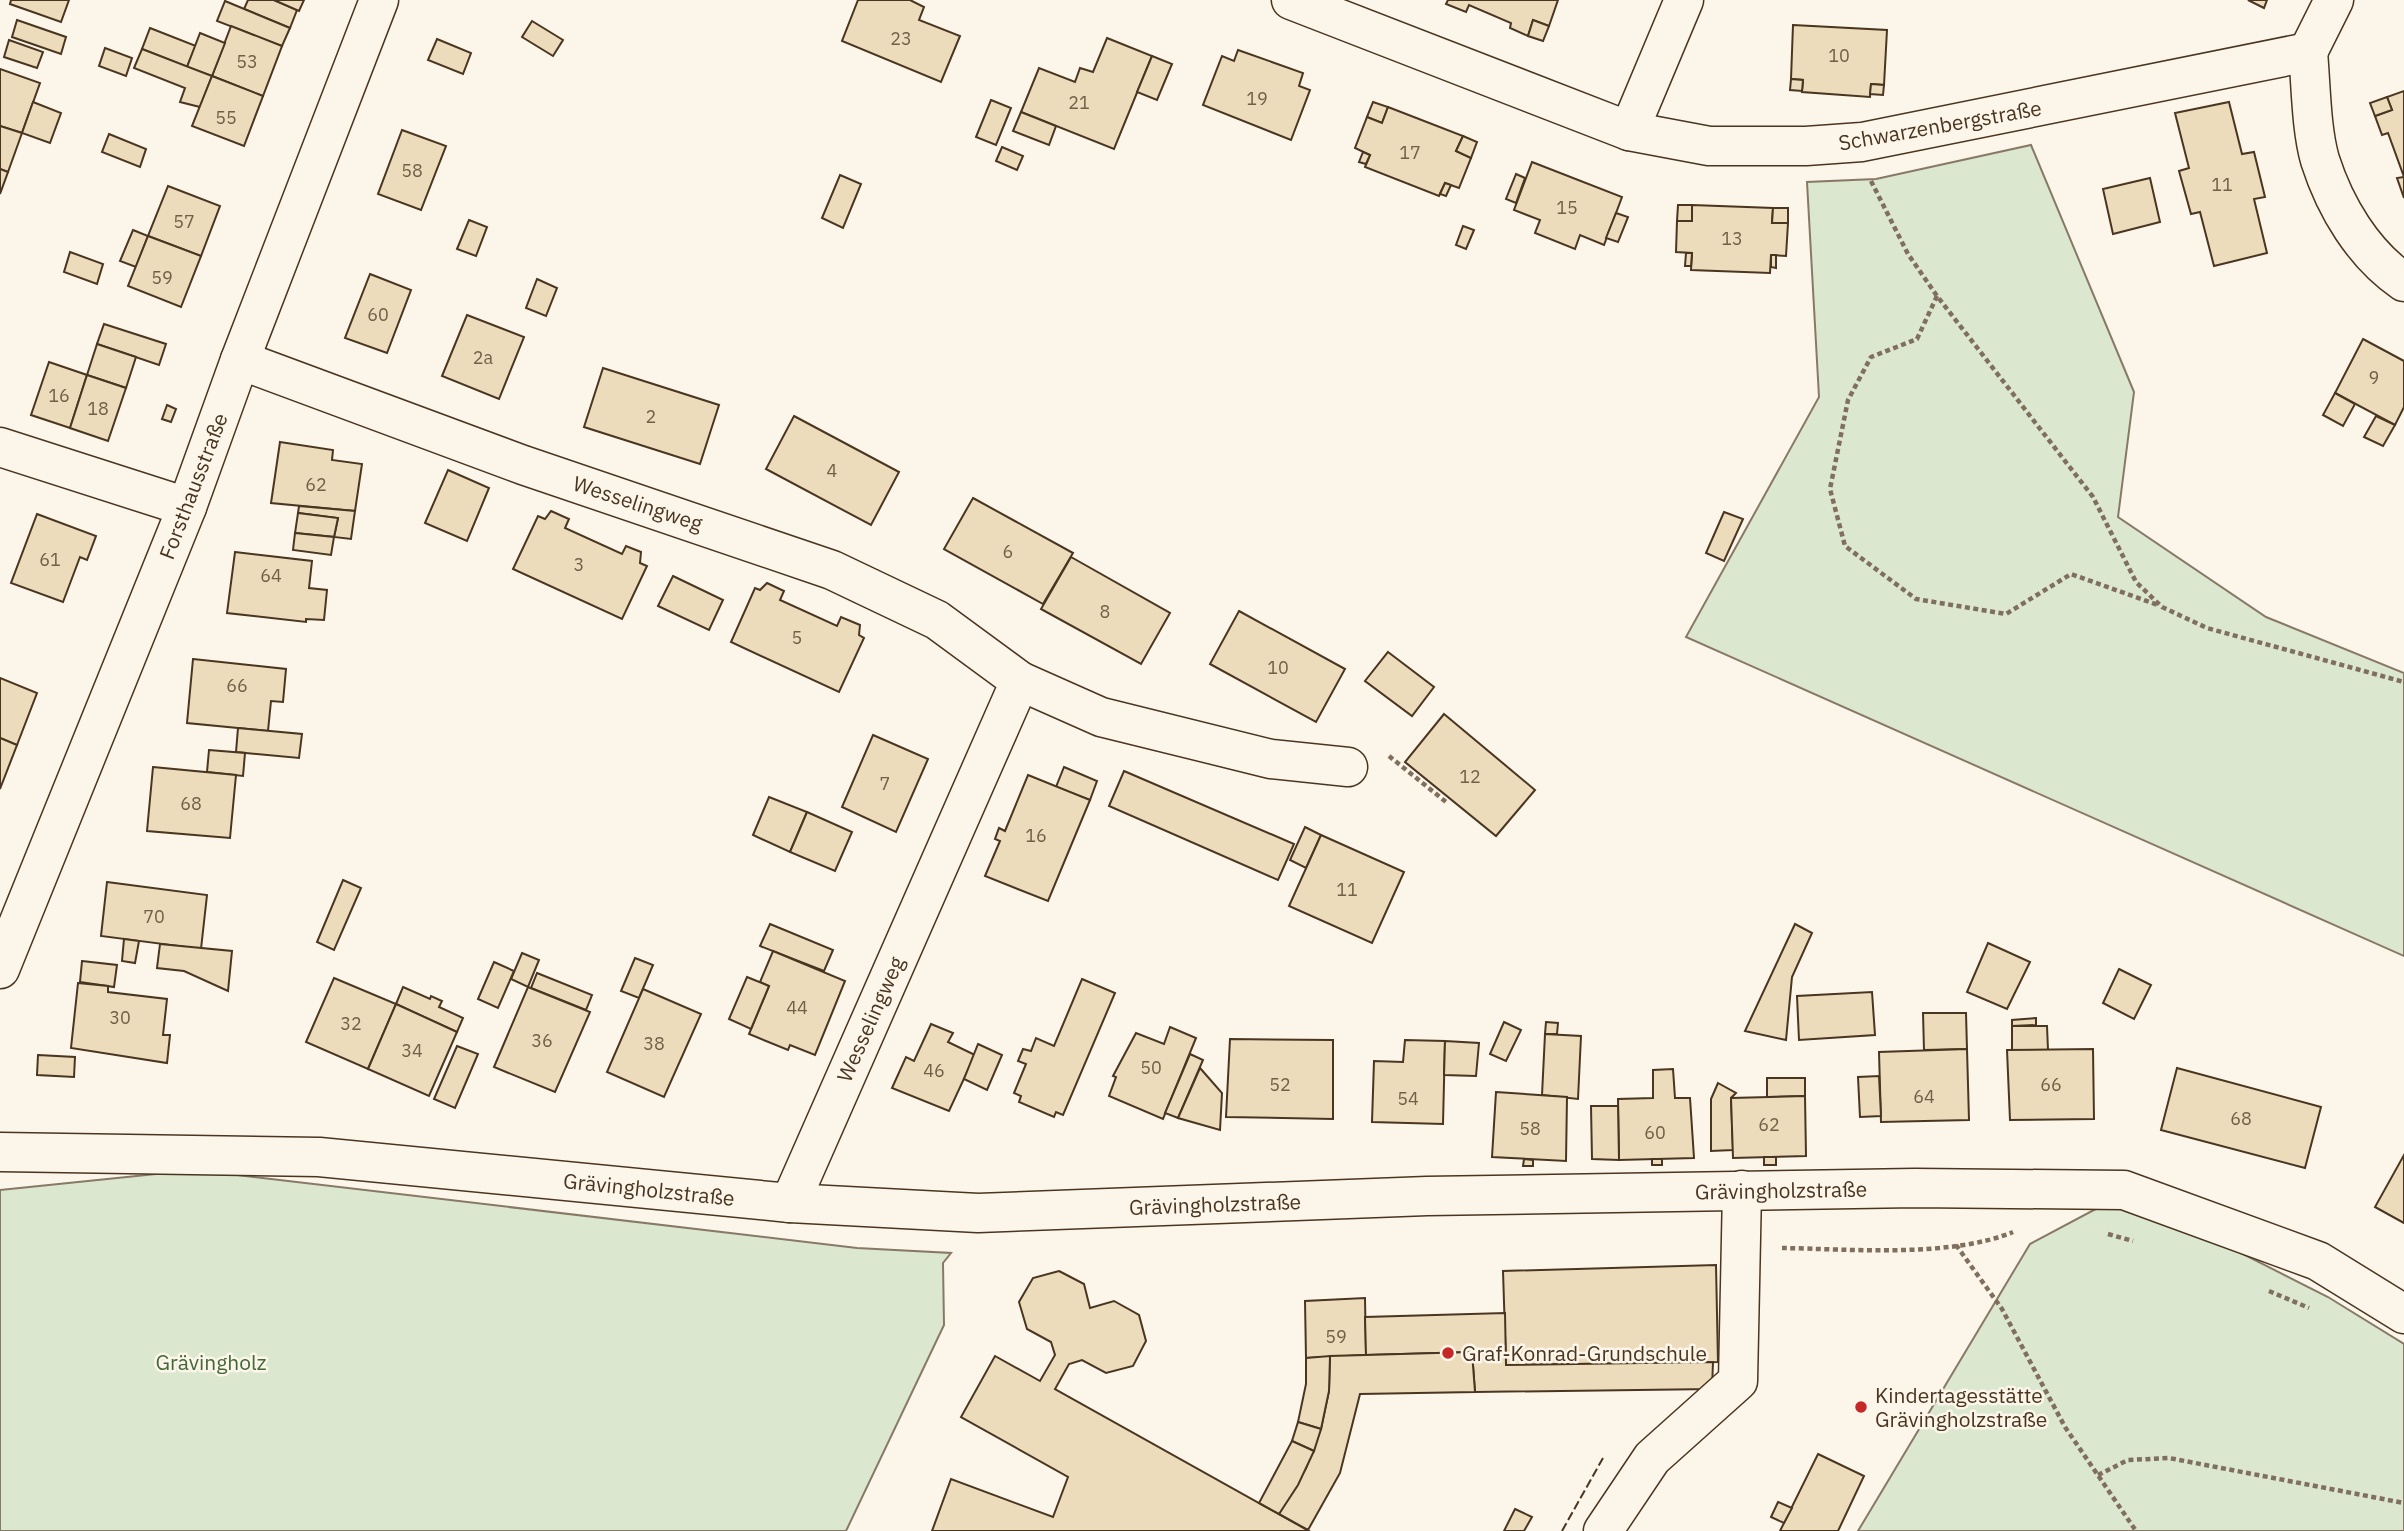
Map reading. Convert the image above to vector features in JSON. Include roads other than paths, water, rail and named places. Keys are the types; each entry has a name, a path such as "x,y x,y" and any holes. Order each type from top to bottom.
{"street":[{"name":"Forsthausstraße","path":"0,969 187,507 240,360 379,0"},
{"name":"Schwarzenbergstraße","path":"1291,0 1629,131 1709,146 1806,146 1861,142 2308,52"},
{"path":"1629,131 1684,0"},
{"path":"2334,0 2308,52 2319,158 2344,217 2383,268 2404,282"},
{"name":"Wesselingweg","path":"240,360 523,465 832,570 937,620 1020,681 1101,717 1271,759 1348,766"},
{"path":"0,447 187,507"},
{"name":"Wesselingweg","path":"790,1203 1020,681"},
{"name":"Grävingholzstraße","path":"0,1152 318,1157 790,1203 978,1213 1427,1196 1742,1190 2124,1190 2318,1261 2404,1314"},
{"path":"1603,1531 1652,1458 1738,1381 1743,1247 1742,1190"}],"place":[{"name":"Graf-Konrad-Grundschule","path":"1448,1353"},
{"name":"Kindertagesstätte Grävingholzstraße","path":"1861,1407"}],"park label":[{"name":"Grävingholz","path":"211,1362"}]}
